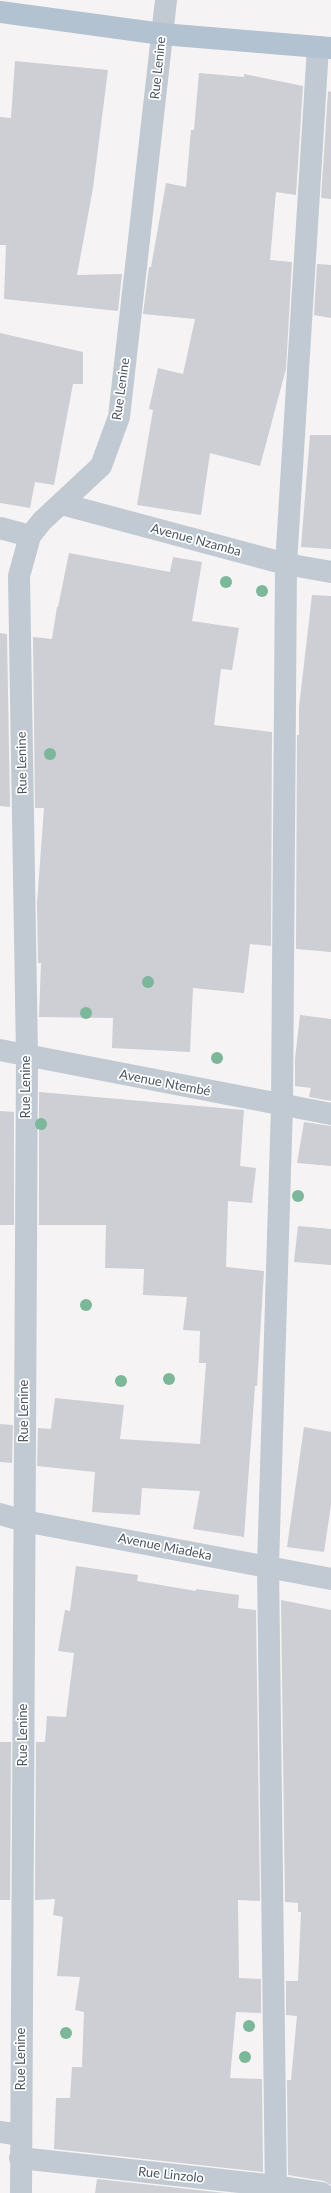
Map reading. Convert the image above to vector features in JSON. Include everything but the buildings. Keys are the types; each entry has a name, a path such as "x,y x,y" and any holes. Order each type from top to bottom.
{"main road":[{"path":"0,12 164,17 325,47"}],"street":[{"name":"Rue Lenine","path":"21,2193 20,2158 10,2133 24,1521 27,1056 19,576 30,536 42,521 62,504 101,466 119,416 164,17"},
{"path":"276,2190 268,1566 282,1105 286,564 325,47"},
{"name":"Avenue Nzamba","path":"62,504 286,564 331,572"},
{"path":"0,528 30,536"},
{"name":"Avenue Ntembé","path":"0,1050 331,1114"},
{"name":"Avenue Miadeka","path":"0,1514 24,1521 331,1579"},
{"name":"Rue Linzolo","path":"20,2158 276,2190 322,2193"}]}
